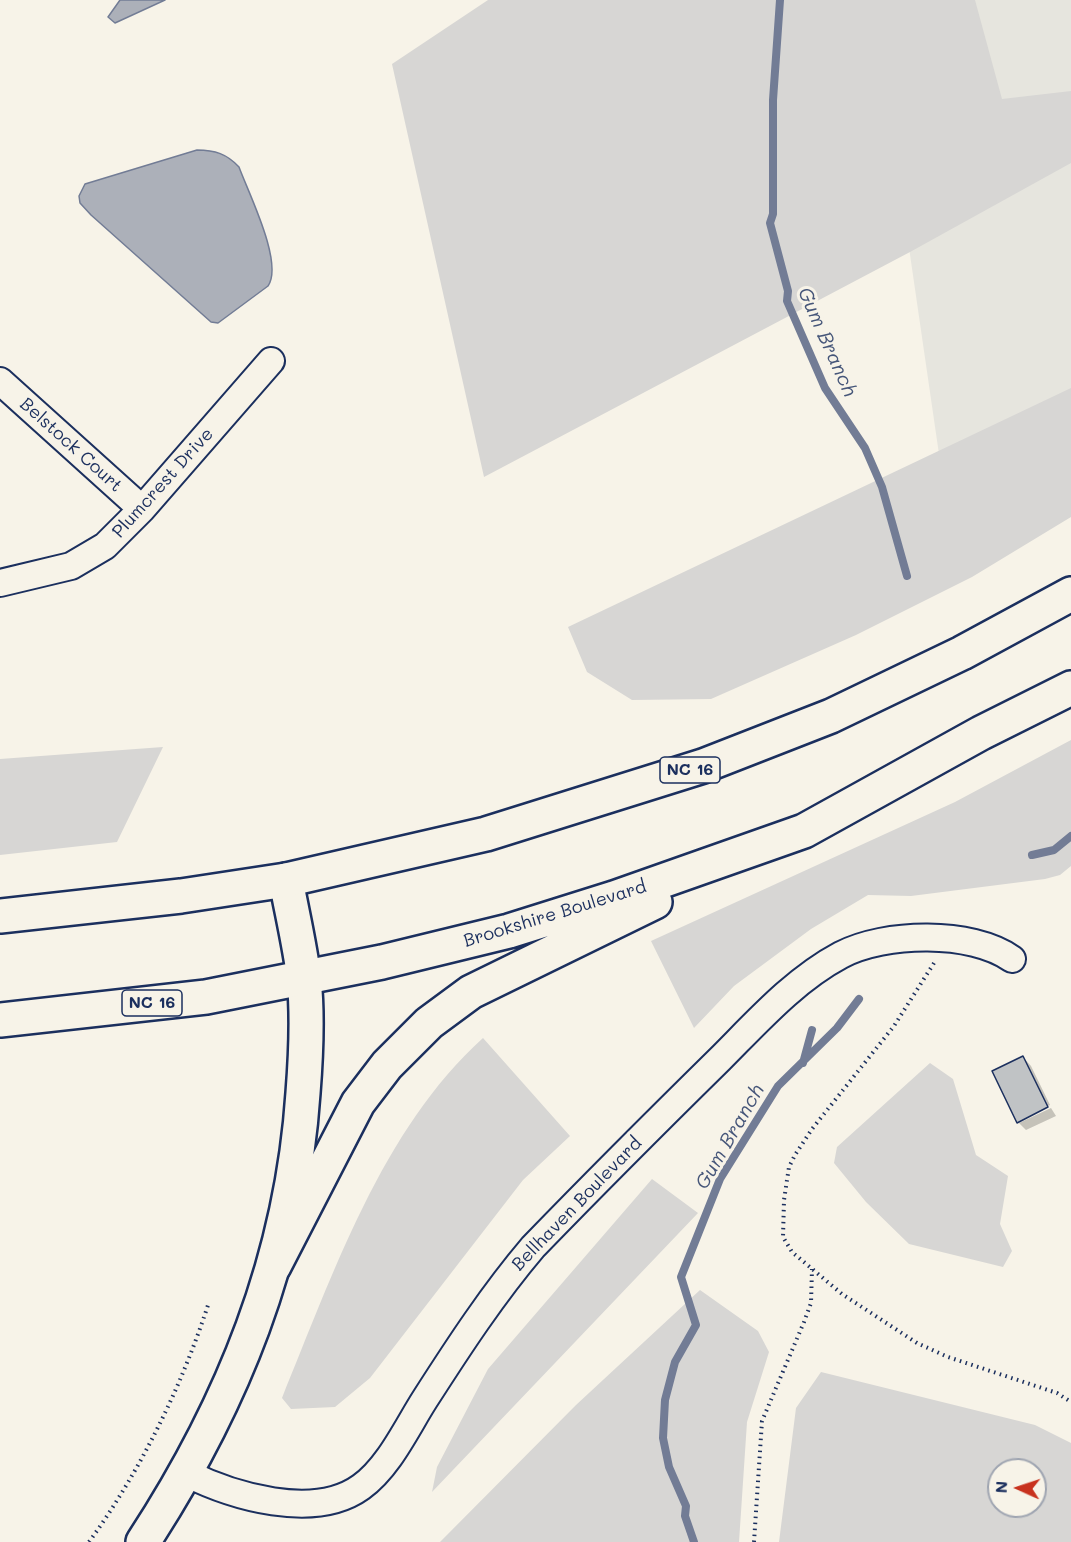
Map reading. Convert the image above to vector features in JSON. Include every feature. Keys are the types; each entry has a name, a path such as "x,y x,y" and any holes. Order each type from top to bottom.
{"main road":[{"name":"NC 16","path":"0,916 181,896 286,880 486,834 704,766 831,716 962,653 1071,594"},
{"name":"Brookshire Boulevard","path":"0,1020 206,997 382,962 509,931 614,898 804,831 981,733 1071,688"},
{"path":"274,1266 358,1103 387,1065 429,1023 471,992 513,970 804,831"},
{"path":"143,1542 211,1428 242,1357 274,1266 289,1208 300,1140 306,1020 304,978 286,880"}],"street":[{"name":"Plumcrest Drive","path":"0,583 71,566 105,546 142,509 271,361"},
{"name":"Belstock Court","path":"0,381 142,509"},
{"name":"Bellhaven Boulevard","path":"186,1473 247,1497 294,1503 341,1496 360,1487 388,1456 471,1327 527,1254 607,1170 772,1008 817,969 858,948 916,938 984,945 1012,959"}],"path":[{"path":"942,939 930,972 894,1026 812,1129 789,1167 784,1200 783,1237 792,1252 812,1269 874,1317 917,1343 1057,1394 1071,1402"},
{"path":"754,1542 762,1421 808,1313 812,1269"},
{"path":"89,1542 116,1501 166,1410 199,1333 209,1302"}],"shaded area":[{"path":"120,0 165,0 115,23 108,17"},
{"path":"488,0 975,0 1002,99 1071,91 1071,163 910,252 484,477 392,64"},
{"path":"873,0 1071,0 1071,460 949,523"},
{"path":"197,150 220,154 239,167 263,227 271,261 272,275 268,286 218,323 211,322 91,215 80,203 79,196 85,184"},
{"path":"1071,388 1071,517 972,577 856,635 711,699 632,700 587,672 568,627"},
{"path":"1071,740 1071,866 1060,875 1045,879 911,896 868,895 811,929 734,986 694,1028 651,941 955,802"},
{"path":"163,747 117,842 0,855 0,759"},
{"path":"483,1038 570,1136 523,1180 370,1378 335,1407 291,1409 282,1398 341,1254 388,1159 416,1115 447,1075"},
{"path":"930,1063 953,1079 976,1155 1008,1176 1000,1224 1012,1251 1003,1267 909,1244 866,1202 834,1163 837,1147"},
{"path":"652,1179 698,1213 432,1492 437,1467 488,1369"},
{"path":"700,1290 758,1331 769,1352 747,1422 739,1542 440,1542 576,1405"},
{"path":"821,1372 1035,1425 1071,1443 1071,1542 779,1542 796,1408"}],"building":[{"path":"1023,1056 1048,1107 1017,1123 992,1071"}],"waterway":[{"name":"Gum Branch","path":"780,0 773,100 773,214 770,223 788,291 787,301 825,388 865,448 882,487 907,576"},
{"path":"1032,855 1054,850 1071,836"},
{"name":"Gum Branch","path":"694,1542 685,1516 686,1506 669,1467 663,1438 665,1400 675,1362 696,1325 681,1277 720,1179 778,1086 837,1028 859,999"},
{"name":"Gum Branch","path":"803,1063 812,1030"}]}
